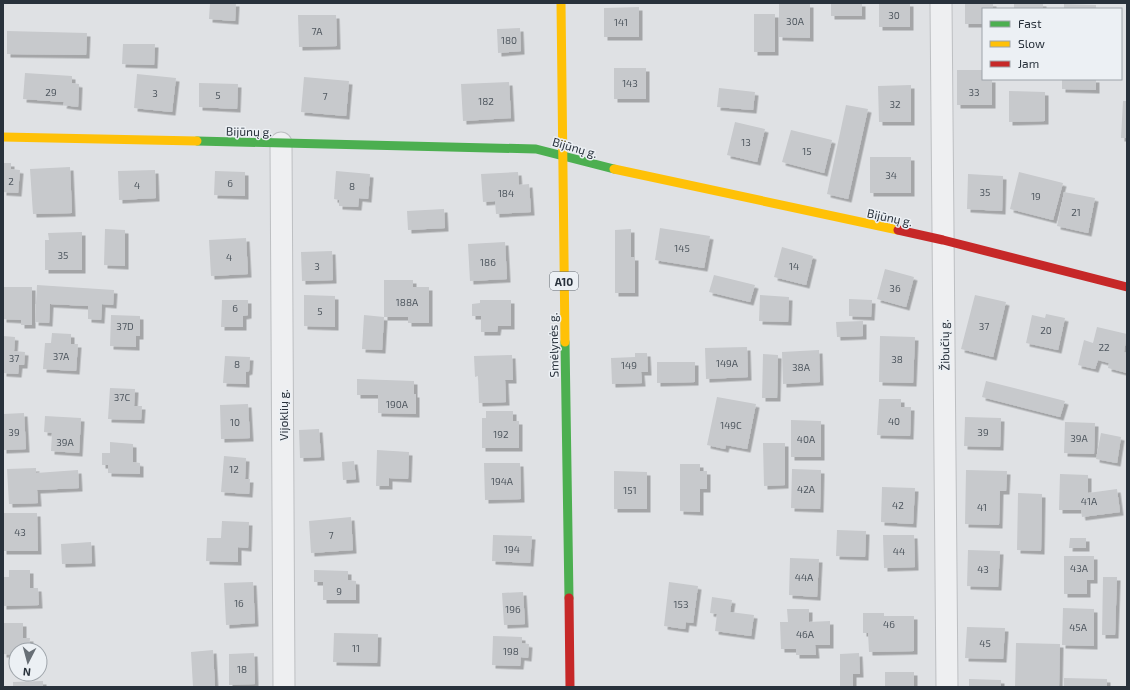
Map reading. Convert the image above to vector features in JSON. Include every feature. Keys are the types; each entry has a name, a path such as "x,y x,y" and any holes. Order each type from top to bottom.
{"main road":[{"name":"Smėlynės g.","path":"561,3 570,687"},
{"name":"Bijūnų g.","path":"3,137 536,149 601,166 943,240 1127,286"}],"street":[{"name":"Žibučių g.","path":"941,3 947,687"},
{"name":"Vijoklių g.","path":"282,143 284,687"}],"building":[{"path":"210,3 236,3 235,21 209,19"},
{"path":"831,3 862,3 862,16 831,16"},
{"path":"879,3 910,3 910,27 879,27"},
{"path":"965,3 993,3 993,8 982,8 982,24 965,24"},
{"path":"1014,3 1043,3 1043,8 1014,8"},
{"path":"779,4 810,4 810,38 779,37"},
{"path":"1064,4 1096,5 1096,8 1064,8"},
{"path":"639,7 639,37 604,37 604,8"},
{"path":"754,14 775,14 775,52 754,52"},
{"path":"298,15 336,15 337,46 299,47"},
{"path":"520,28 521,51 498,53 497,29"},
{"path":"7,31 87,33 86,55 7,54"},
{"path":"123,44 155,44 154,65 122,64"},
{"path":"614,68 646,68 646,99 614,99"},
{"path":"957,70 982,70 982,80 992,80 992,105 957,105"},
{"path":"25,73 72,76 72,83 79,84 78,107 63,105 64,102 23,99"},
{"path":"137,74 176,78 172,112 134,108"},
{"path":"304,77 349,81 346,116 301,112"},
{"path":"1062,80 1096,80 1096,90 1062,89"},
{"path":"509,82 511,118 463,121 461,84"},
{"path":"199,83 238,84 237,109 199,107"},
{"path":"911,85 911,122 879,122 878,86"},
{"path":"719,88 755,92 753,110 717,107"},
{"path":"1009,91 1045,92 1045,121 1009,122"},
{"path":"1123,101 1127,101 1127,138 1121,138"},
{"path":"846,105 868,109 848,199 827,194"},
{"path":"735,122 765,129 757,162 727,155"},
{"path":"791,130 832,140 824,173 782,162"},
{"path":"870,157 911,157 911,193 870,193"},
{"path":"3,163 11,163 11,169 20,170 18,193 3,192"},
{"path":"70,167 72,213 33,214 30,169"},
{"path":"155,170 156,198 119,200 118,171"},
{"path":"215,171 245,172 245,196 214,195"},
{"path":"336,171 370,174 368,199 359,198 358,207 339,206 339,200 334,199"},
{"path":"518,172 519,185 529,184 531,212 496,214 495,201 483,202 481,174"},
{"path":"1019,172 1063,183 1053,220 1010,209"},
{"path":"968,174 1003,176 1002,211 967,209"},
{"path":"1064,192 1095,198 1088,233 1057,226"},
{"path":"444,209 445,228 408,230 407,211"},
{"path":"660,228 710,236 704,268 655,260"},
{"path":"105,229 125,230 125,266 104,265"},
{"path":"631,229 631,257 635,257 635,293 615,293 615,230"},
{"path":"82,232 82,270 45,270 45,240 49,240 48,233"},
{"path":"246,238 248,274 211,276 209,240"},
{"path":"505,242 507,279 470,281 468,244"},
{"path":"782,247 813,256 806,285 774,277"},
{"path":"332,251 333,280 302,281 301,252"},
{"path":"885,269 914,277 906,307 877,299"},
{"path":"714,275 755,285 750,302 709,292"},
{"path":"384,280 413,280 413,287 429,287 429,323 408,323 408,317 384,317"},
{"path":"37,285 114,290 113,305 102,304 101,320 88,319 88,306 50,304 49,323 35,322"},
{"path":"3,287 32,287 32,325 21,325 21,320 3,319"},
{"path":"304,295 335,296 335,327 304,326"},
{"path":"760,295 789,297 788,322 759,321"},
{"path":"975,295 1006,302 993,357 961,349"},
{"path":"849,299 872,300 871,317 849,316"},
{"path":"222,300 248,300 248,315 243,316 243,327 221,327"},
{"path":"480,300 511,300 511,326 498,326 497,332 481,332 481,316 472,316 472,304 480,303"},
{"path":"1046,314 1065,318 1058,350 1026,343 1032,315 1045,318"},
{"path":"111,315 140,316 140,336 136,336 136,347 110,346"},
{"path":"364,315 384,317 382,350 362,349"},
{"path":"863,321 863,336 837,337 836,322"},
{"path":"1097,327 1127,334 1124,352 1127,353 1127,373 1108,368 1109,363 1098,360 1095,369 1078,365 1084,340 1093,343"},
{"path":"52,333 71,334 71,344 78,344 76,371 43,369 45,343 51,343"},
{"path":"3,336 15,337 14,351 25,352 24,365 19,365 18,374 3,373"},
{"path":"880,336 915,337 913,383 879,382"},
{"path":"747,347 748,377 706,379 705,348"},
{"path":"819,350 820,382 783,384 782,352"},
{"path":"635,353 647,353 648,372 641,372 642,383 612,384 611,358 635,357"},
{"path":"763,354 778,355 777,398 762,398"},
{"path":"512,355 513,380 505,380 506,402 479,403 478,376 475,377 474,356"},
{"path":"225,356 250,357 249,371 246,372 246,384 223,383"},
{"path":"657,362 695,362 695,382 657,383"},
{"path":"357,379 414,381 414,394 416,394 416,414 378,413 378,395 357,395"},
{"path":"986,381 1065,401 1060,417 982,397"},
{"path":"110,388 135,389 134,406 142,406 141,420 108,419"},
{"path":"717,397 756,404 747,449 726,445 725,449 707,445"},
{"path":"879,399 901,399 901,407 911,407 910,436 877,435"},
{"path":"248,404 250,438 221,439 220,405"},
{"path":"486,411 513,411 513,421 519,421 519,448 482,448 482,418 486,418"},
{"path":"24,413 26,449 3,450 3,414"},
{"path":"45,416 81,418 79,453 51,451 52,433 44,432"},
{"path":"965,417 1001,418 1000,447 964,446"},
{"path":"791,420 821,421 821,457 791,457"},
{"path":"1065,422 1095,423 1094,454 1064,453"},
{"path":"319,429 321,457 300,458 299,430"},
{"path":"1101,433 1121,437 1117,463 1096,459"},
{"path":"110,442 133,444 133,462 140,463 140,474 108,473 108,465 102,465 102,453 110,453"},
{"path":"763,443 785,443 785,485 764,486"},
{"path":"377,450 409,452 408,479 389,478 389,486 376,486"},
{"path":"224,456 246,458 245,479 250,479 249,494 221,492"},
{"path":"354,461 356,479 343,480 342,462"},
{"path":"484,463 520,463 521,499 485,500"},
{"path":"680,464 700,464 700,471 707,471 707,489 700,489 700,512 680,511"},
{"path":"36,468 36,473 78,470 79,488 37,490 38,503 9,504 7,469"},
{"path":"792,469 821,470 820,509 791,508"},
{"path":"966,470 1007,471 1006,491 1000,491 999,525 965,524"},
{"path":"614,471 647,472 647,509 614,509"},
{"path":"1060,474 1088,475 1088,493 1117,489 1120,512 1082,517 1081,510 1059,510"},
{"path":"882,487 915,488 913,524 881,522"},
{"path":"1018,493 1042,494 1041,551 1017,550"},
{"path":"3,513 37,513 38,551 3,551"},
{"path":"351,517 353,550 311,553 309,521"},
{"path":"222,521 249,522 248,548 238,547 238,562 206,561 207,538 221,538"},
{"path":"837,530 866,531 865,557 836,556"},
{"path":"493,535 532,536 530,563 492,561"},
{"path":"883,535 914,535 915,567 884,568"},
{"path":"1070,538 1086,538 1086,548 1069,548"},
{"path":"91,542 92,563 62,564 61,544"},
{"path":"968,550 1000,551 998,587 967,586"},
{"path":"1064,556 1094,556 1094,580 1087,580 1087,594 1064,594"},
{"path":"790,558 819,559 817,597 789,595"},
{"path":"9,570 30,570 30,588 38,588 39,605 3,606 3,577 9,577"},
{"path":"314,570 348,571 348,580 356,581 356,600 323,600 323,582 314,582"},
{"path":"1103,577 1117,577 1115,635 1102,635"},
{"path":"253,582 255,623 226,625 224,583"},
{"path":"669,582 698,586 693,623 686,622 685,629 664,626"},
{"path":"523,592 525,624 504,625 502,593"},
{"path":"712,597 732,600 730,612 754,615 751,636 715,631 717,614 710,613"},
{"path":"1063,608 1094,609 1094,646 1062,645"},
{"path":"787,609 809,609 809,622 830,621 830,645 815,645 816,655 796,655 796,649 781,649 780,622 788,622"},
{"path":"863,613 884,613 884,616 914,616 914,651 869,652 868,633 863,633"},
{"path":"3,623 23,623 23,638 30,638 30,642 8,642 8,654 3,654"},
{"path":"967,627 1005,628 1003,659 965,658"},
{"path":"334,633 378,634 377,663 333,662"},
{"path":"493,636 522,637 522,643 529,644 528,658 521,657 520,666 492,665"},
{"path":"1016,643 1060,644 1059,687 1015,687"},
{"path":"213,650 215,687 193,687 191,652"},
{"path":"254,653 255,684 229,685 229,654"},
{"path":"859,653 860,674 853,674 853,687 840,687 840,654"},
{"path":"885,672 914,672 914,687 885,687"},
{"path":"1064,678 1107,679 1107,687 1064,687"},
{"path":"969,679 1001,680 1001,687 969,687"},
{"path":"13,682 43,682 43,687 13,687"}],"traffic: fast":[{"path":"197,141 536,149 614,169"},
{"path":"565,342 569,598"}],"traffic: slow":[{"path":"561,3 565,342"},
{"path":"3,137 197,141"},
{"path":"614,169 898,230"}],"traffic: jam":[{"path":"898,230 1127,287"},
{"path":"569,598 570,687"}]}
